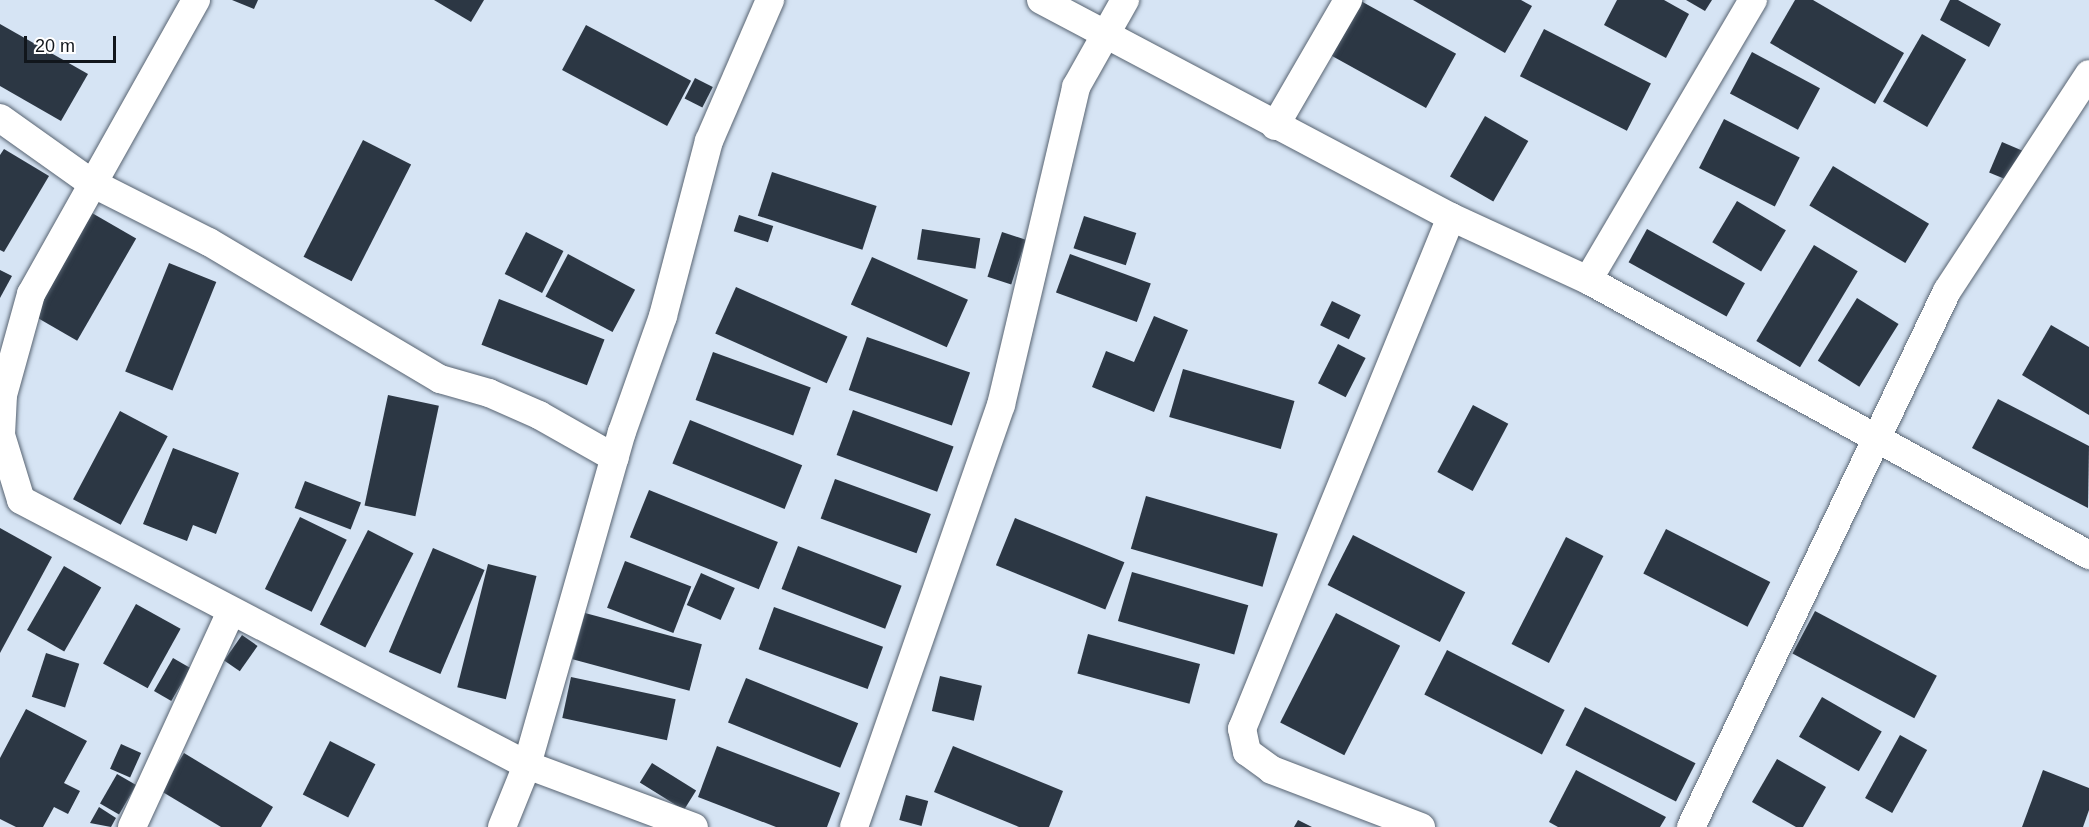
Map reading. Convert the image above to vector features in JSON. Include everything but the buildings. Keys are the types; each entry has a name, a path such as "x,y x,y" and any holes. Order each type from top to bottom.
{"street":[{"path":"195,0 90,182 31,294 3,395 1,435 21,500 527,765 694,827"},
{"path":"502,827 527,765 615,458 663,316 709,141 770,0"},
{"path":"1041,0 1104,36 1451,217 1588,280 2089,555"},
{"path":"854,827 1001,405 1076,87 1125,0"},
{"path":"1275,126 1348,0"},
{"path":"1588,280 1753,0"},
{"path":"1691,827 1874,437 1947,291 2089,74"},
{"path":"0,118 90,182 209,242 440,379 489,393 538,415 615,458"},
{"path":"1421,827 1272,770 1247,752 1242,729 1451,217"},
{"path":"132,827 231,612"}]}
